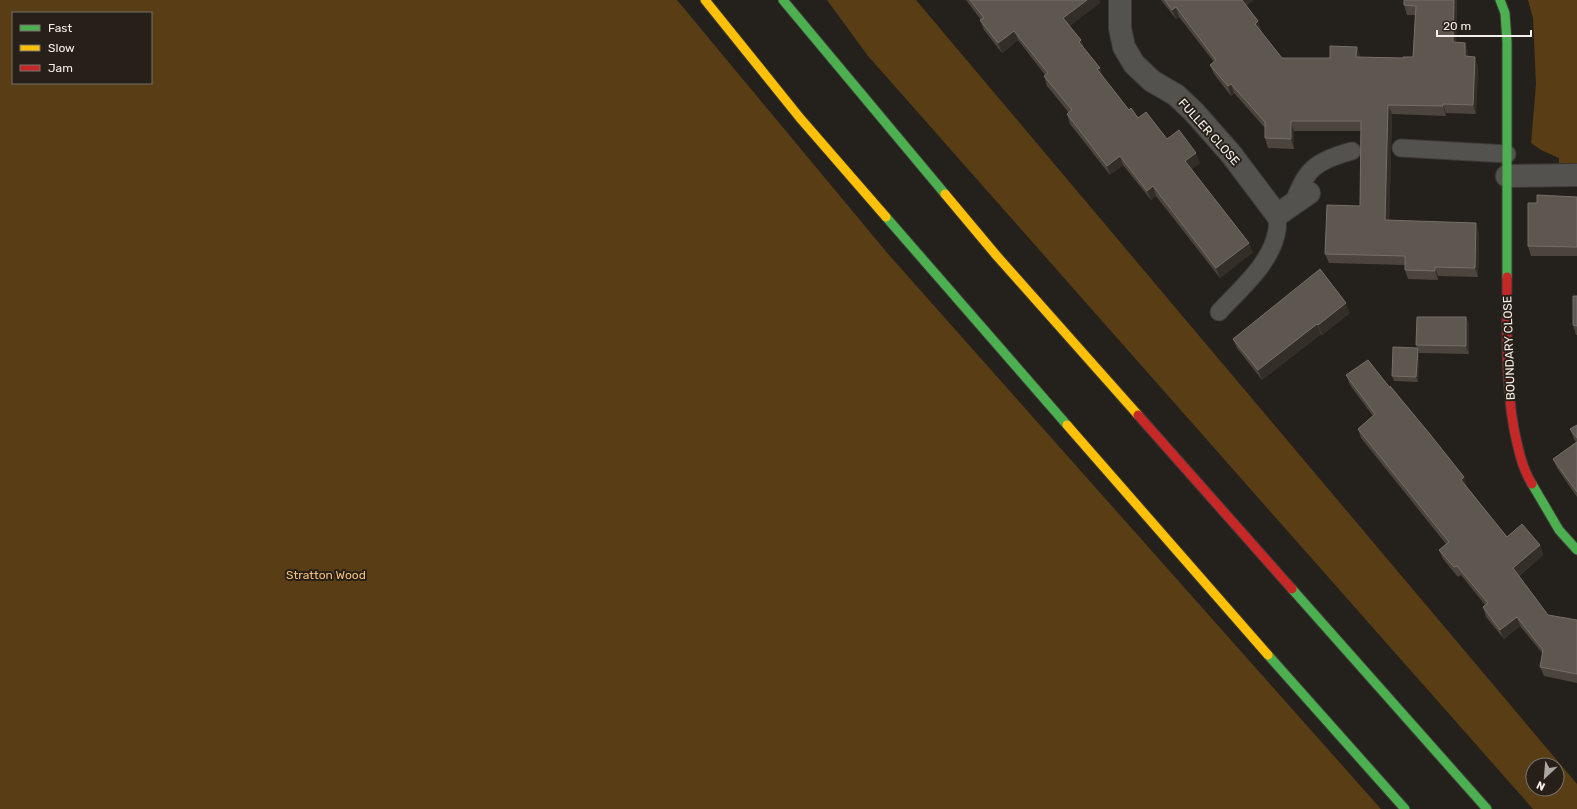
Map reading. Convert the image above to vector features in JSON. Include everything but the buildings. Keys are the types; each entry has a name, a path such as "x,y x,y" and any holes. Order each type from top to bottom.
{"main road":[{"path":"705,0 800,118 1212,591 1405,809"},
{"path":"783,0 996,255 1487,809"},
{"name":"BOUNDARY CLOSE","path":"1500,0 1505,13 1507,42 1507,379 1517,445 1526,476 1558,530 1577,550"}],"street":[{"name":"FULLER CLOSE","path":"1120,0 1120,28 1124,47 1134,64 1152,81 1176,95 1194,112 1231,154 1293,204"},
{"path":"1507,176 1577,175"}],"lane":[{"path":"1401,148 1507,154"},
{"path":"1219,312 1262,264 1275,239 1278,229 1293,204 1301,183 1318,164 1336,155 1352,151"}],"green space":[{"name":"Stratton Wood","path":"0,0 677,0 889,255 1381,809 0,809"},
{"path":"827,0 916,0 1554,757 1525,757 1525,797 1565,797 1565,770 1577,784 1577,809 1533,809 868,56"},
{"path":"1528,0 1577,0 1577,163 1559,163 1559,158 1541,150 1531,143 1536,84 1533,18"}],"traffic: fast":[{"path":"783,0 945,194"},
{"path":"1500,0 1505,13 1507,42 1507,277"},
{"path":"886,217 1067,425"},
{"path":"1532,484 1559,530 1577,550"},
{"path":"1292,589 1487,809"},
{"path":"1268,655 1405,809"}],"traffic: slow":[{"path":"705,0 800,118 886,217"},
{"path":"945,194 996,255 1138,415"},
{"path":"1067,425 1268,655"}],"traffic: jam":[{"path":"1507,277 1507,353 1511,410 1521,458 1532,484"},
{"path":"1138,415 1292,589"}]}
